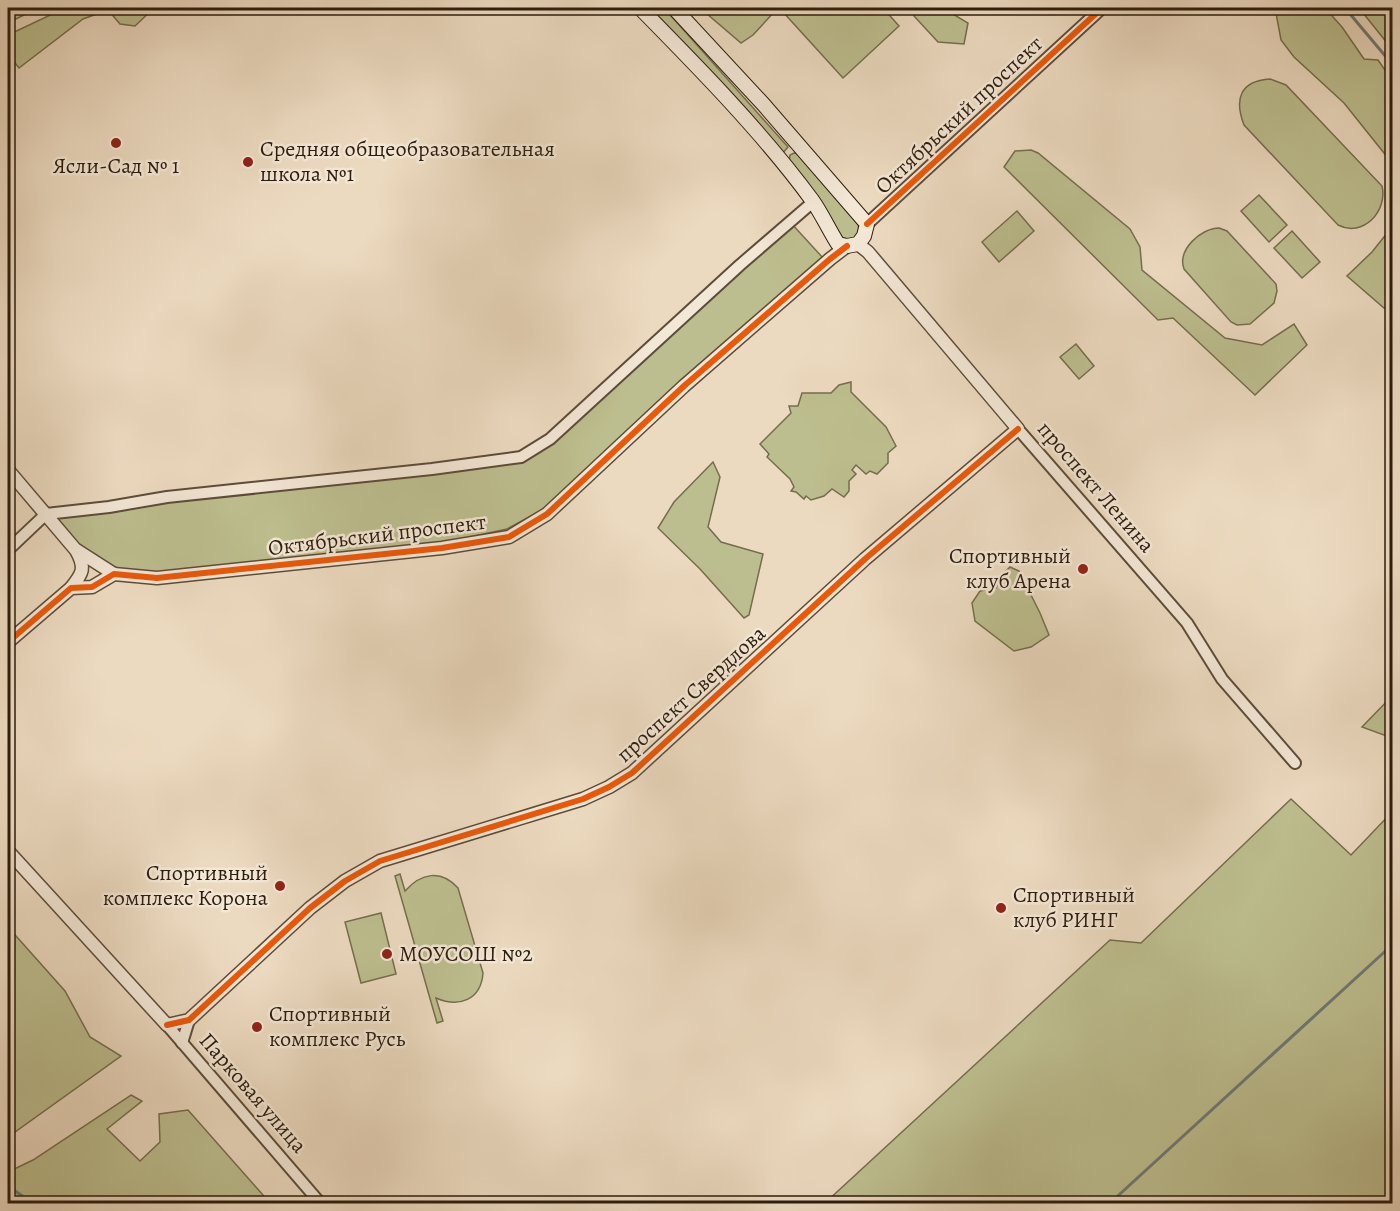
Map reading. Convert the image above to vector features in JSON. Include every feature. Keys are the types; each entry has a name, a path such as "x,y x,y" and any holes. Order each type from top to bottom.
{"main road":[{"name":"проспект Ленина","path":"640,8 682,50 782,163 813,202 838,244 853,245"},
{"path":"674,8 750,90 867,224 864,236 853,245"},
{"path":"782,163 788,153 799,147"}],"street":[{"name":"Октябрьский проспект","path":"867,224 1102,8"},
{"path":"8,550 46,513 520,457 550,439 749,257 813,202"},
{"name":"Октябрьский проспект","path":"114,574 158,578 442,548 509,537 547,514 684,386 830,259 853,245"},
{"name":"проспект Ленина","path":"853,245 868,252 1187,623 1222,679 1295,763"},
{"name":"проспект Свердлова","path":"167,1025 189,1020 310,908 345,881 380,861 583,799 609,788 633,773 865,559 1018,429"},
{"path":"8,470 75,549 82,562 82,574 71,588 8,642"},
{"path":"71,588 92,586 114,574 75,549"},
{"name":"Парковая улица","path":"8,851 167,1025 321,1203"},
{"path":"182,1043 189,1020"}],"green space":[{"path":"8,8 38,8 8,23"},
{"path":"65,8 154,8 135,26 120,24 108,10 83,19 19,68 8,54 8,35"},
{"path":"648,8 664,8 788,147 782,154"},
{"path":"713,8 776,8 776,10 753,35 741,43 706,13"},
{"path":"788,8 883,8 899,26 843,78 783,12"},
{"path":"914,8 943,8 968,23 964,44 938,42 914,16"},
{"path":"1282,8 1325,8 1342,27 1364,59 1378,60 1392,80 1392,163 1344,103 1294,57 1281,40 1276,13"},
{"path":"1359,8 1392,8 1392,49"},
{"path":"1270,79 1286,85 1382,186 1381,204 1372,220 1356,228 1338,225 1244,125 1240,107 1242,93 1252,83"},
{"path":"1031,150 1038,153 1130,229 1140,247 1142,270 1225,338 1262,345 1294,324 1307,345 1255,395 1173,318 1158,320 1004,167 1015,151"},
{"path":"798,154 858,223 859,231 854,239 844,240 789,162 790,155"},
{"path":"1259,195 1287,225 1269,242 1241,211"},
{"path":"1017,211 1034,231 999,262 982,242"},
{"path":"791,223 823,258 544,509 507,529 423,547 151,575 115,568 78,545 54,515 523,459"},
{"path":"1392,227 1392,309 1384,308 1347,276 1372,252"},
{"path":"1219,228 1227,231 1276,284 1274,303 1250,324 1237,325 1231,322 1184,269 1184,255 1192,241 1205,232"},
{"path":"1292,231 1320,262 1302,278 1274,248"},
{"path":"1076,344 1094,366 1079,379 1060,357"},
{"path":"851,382 851,392 886,427 896,446 888,453 888,463 877,474 870,471 866,474 856,465 852,470 856,474 849,481 849,491 844,497 832,489 824,496 811,500 806,496 804,499 791,491 794,487 790,479 767,457 769,454 760,444 791,413 789,406 798,406 802,393 831,393 839,385"},
{"path":"713,462 720,477 708,527 721,542 763,554 749,615 744,618 700,569 658,528 674,502"},
{"path":"1010,567 1019,571 1049,635 1031,647 1014,651 975,621 972,603 980,591 996,588 1001,576"},
{"path":"1392,696 1392,738 1362,727"},
{"path":"1291,799 1351,855 1392,812 1392,1203 825,1203 1110,940 1141,943"},
{"path":"400,874 405,891 418,880 431,876 445,878 458,888 483,973 478,990 467,999 453,1002 436,998 443,1021 437,1023 395,876"},
{"path":"381,913 396,974 361,983 345,922"},
{"path":"8,927 65,991 90,1037 121,1056 8,1137"},
{"path":"131,1095 142,1101 107,1129 140,1161 160,1142 159,1114 188,1110 270,1203 8,1203 8,1172 33,1160"}],"waterway":[{"path":"1345,8 1392,64"},
{"path":"1109,1204 1392,945"},
{"path":"8,1186 34,1204"}],"cycle path":[{"path":"867,224 1102,8"},
{"path":"8,642 71,588 92,587 114,574 157,578 442,548 509,537 547,514 684,386 847,246"},
{"path":"167,1025 189,1020 310,908 345,881 380,861 583,799 632,773 865,559 1018,429"}],"place":[{"name":"Ясли-Сад № 1","path":"116,143"},
{"name":"Средняя общеобразовательная школа №1","path":"248,162"},
{"name":"Спортивный клуб Арена","path":"1083,569"},
{"name":"Спортивный комплекс Корона","path":"280,886"},
{"name":"Спортивный клуб РИНГ","path":"1001,908"},
{"name":"МОУСОШ №2","path":"387,954"},
{"name":"Спортивный комплекс Русь","path":"257,1027"}]}
